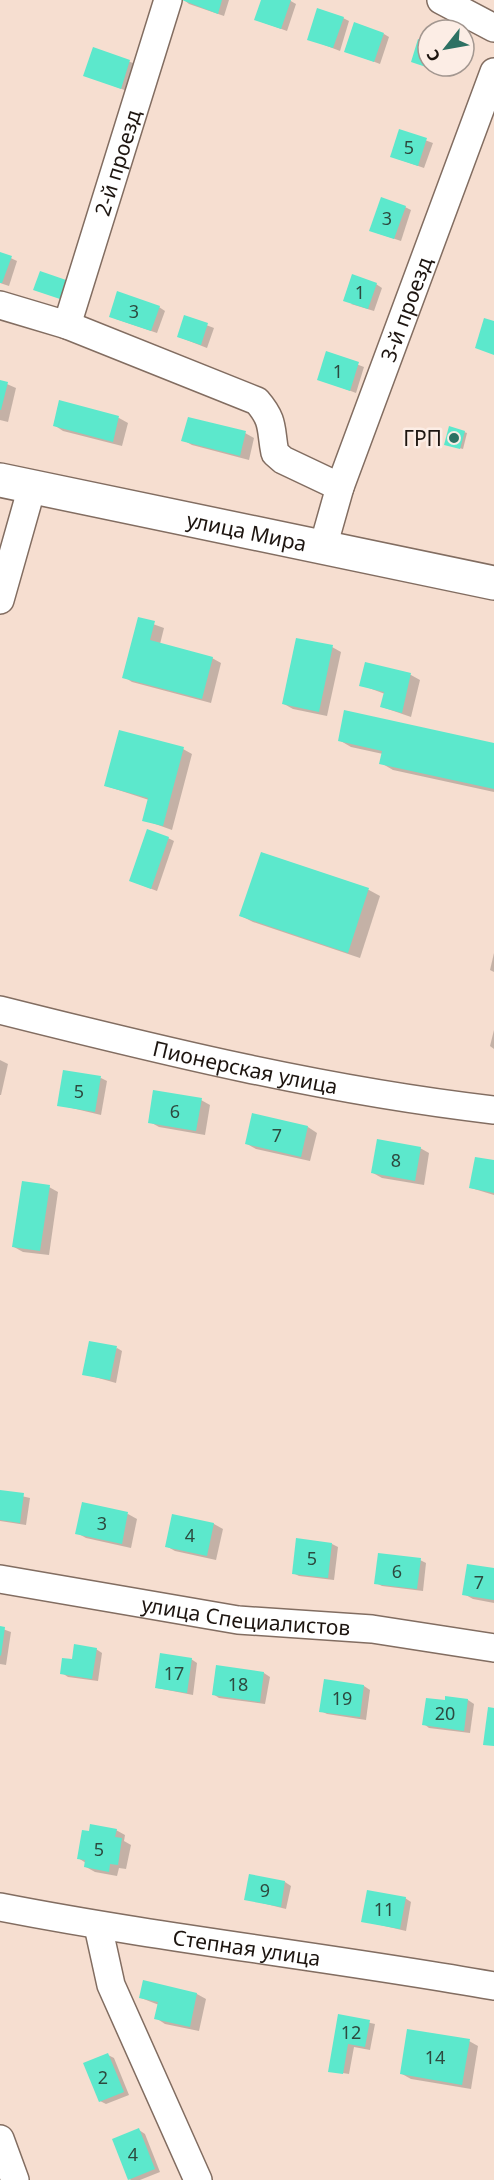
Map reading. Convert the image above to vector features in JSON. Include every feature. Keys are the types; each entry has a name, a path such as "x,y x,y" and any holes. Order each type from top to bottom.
{"main road":[{"name":"улица Мира","path":"0,480 494,583"}],"street":[{"name":"2-й проезд","path":"67,325 168,0"},
{"path":"441,0 494,28"},
{"name":"3-й проезд","path":"323,547 340,487 494,72"},
{"path":"0,305 67,325 257,401 271,422 275,453 283,460 340,487"},
{"path":"0,600 32,487"},
{"name":"Пионерская улица","path":"0,1010 192,1057 379,1095 494,1110"},
{"name":"улица Специалистов","path":"0,1579 238,1620 372,1629 494,1648"},
{"name":"Степная улица","path":"0,1907 98,1926 183,1936 494,1986"},
{"path":"98,1926 111,1985 198,2180"},
{"path":"0,2139 15,2180"}],"building":[{"path":"182,0 222,0 218,14"},
{"path":"261,0 291,0 281,29 254,20"},
{"path":"317,8 344,17 333,48 307,40"},
{"path":"354,22 384,33 374,62 344,52"},
{"path":"416,46 416,64 411,62"},
{"path":"93,47 130,60 121,89 83,76"},
{"path":"399,129 427,138 418,166 390,157"},
{"path":"381,197 406,206 394,239 369,231"},
{"path":"0,252 12,256 2,283 0,283"},
{"path":"40,271 69,281 63,300 33,290"},
{"path":"352,274 377,283 368,309 343,301"},
{"path":"117,291 160,306 151,331 109,317"},
{"path":"184,315 208,323 201,345 177,337"},
{"path":"484,318 494,321 494,355 475,348"},
{"path":"326,351 359,362 350,391 317,380"},
{"path":"0,380 8,382 1,410 0,410"},
{"path":"59,400 119,416 113,442 53,426"},
{"path":"188,417 246,431 240,456 181,441"},
{"name":"ГРП","path":"449,426 465,431 460,449 444,445"},
{"path":"138,617 155,621 150,640 213,657 202,699 122,678"},
{"path":"296,638 333,645 319,712 282,704"},
{"path":"365,662 411,673 402,713 380,707 384,692 359,686"},
{"path":"344,710 494,743 494,789 379,764 382,751 338,741"},
{"path":"119,730 184,747 163,826 142,821 148,798 104,786"},
{"path":"147,829 169,837 151,889 129,881"},
{"path":"261,852 369,888 348,953 239,916"},
{"path":"63,1070 101,1076 95,1112 57,1106"},
{"path":"153,1090 202,1098 196,1131 148,1123"},
{"path":"252,1113 308,1126 301,1157 245,1144"},
{"path":"377,1139 421,1147 415,1181 371,1173"},
{"path":"475,1157 494,1160 494,1193 469,1188"},
{"path":"22,1181 50,1185 40,1251 12,1247"},
{"path":"89,1341 117,1346 110,1380 82,1375"},
{"path":"0,1490 24,1493 20,1523 0,1520"},
{"path":"82,1502 128,1512 122,1544 75,1534"},
{"path":"172,1514 214,1523 207,1556 165,1547"},
{"path":"296,1538 332,1543 328,1578 292,1574"},
{"path":"378,1553 421,1558 417,1589 374,1584"},
{"path":"467,1564 494,1568 494,1600 462,1595"},
{"path":"0,1626 5,1627 1,1656 0,1655"},
{"path":"74,1644 97,1648 92,1679 60,1674 62,1658 72,1659"},
{"path":"160,1653 192,1658 187,1693 155,1688"},
{"path":"216,1665 264,1672 260,1702 212,1695"},
{"path":"324,1679 364,1685 360,1717 319,1712"},
{"path":"445,1696 468,1699 464,1731 422,1725 426,1698 445,1700"},
{"path":"488,1707 494,1708 494,1746 483,1745"},
{"path":"90,1824 117,1829 115,1837 122,1838 118,1865 110,1864 109,1872 84,1867 85,1860 77,1859 82,1830 89,1831"},
{"path":"249,1874 285,1881 281,1907 244,1900"},
{"path":"367,1890 406,1897 400,1929 361,1922"},
{"path":"143,1980 197,1993 190,2027 154,2019 158,2002 139,1998"},
{"path":"338,2014 370,2020 365,2047 348,2044 343,2074 328,2072"},
{"path":"407,2029 470,2039 462,2085 400,2074"},
{"path":"108,2053 124,2092 99,2102 83,2063"},
{"path":"139,2128 155,2169 128,2180 112,2139"}],"place":[{"name":"ГРП","path":"454,438"}]}
